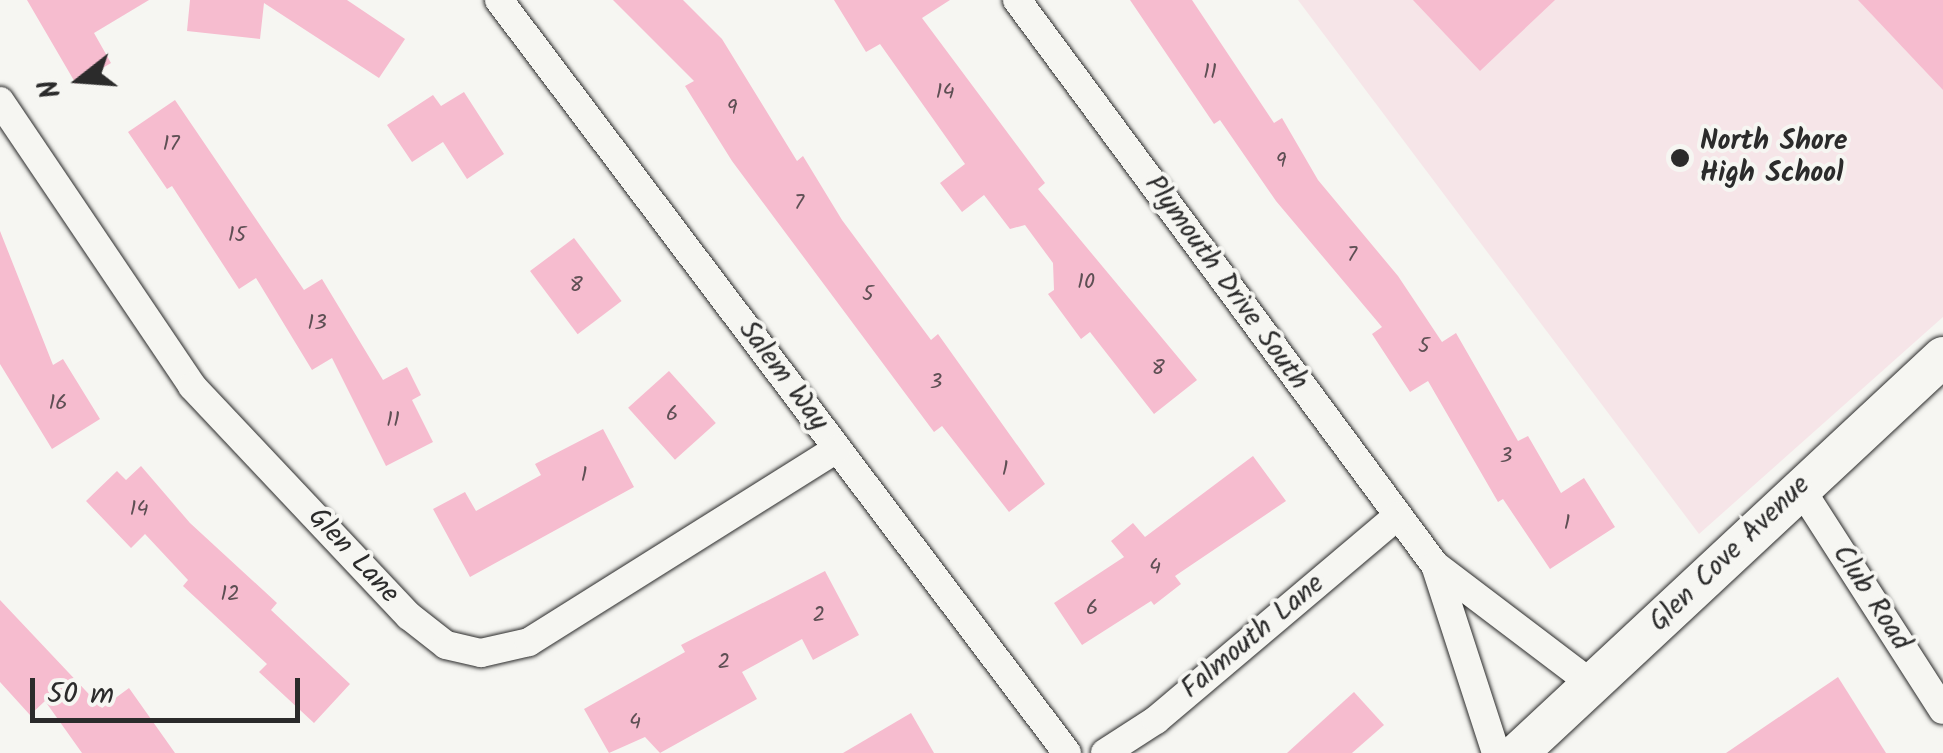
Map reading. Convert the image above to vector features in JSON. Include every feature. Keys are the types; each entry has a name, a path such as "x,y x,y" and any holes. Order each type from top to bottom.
{"main road":[{"name":"Glen Cove Avenue","path":"1518,753 1799,486 1943,357"}],"street":[{"name":"Salem Way","path":"499,0 1067,753"},
{"name":"Plymouth Drive South","path":"1018,0 1435,565"},
{"name":"Glen Lane","path":"0,101 192,386 410,616 446,645 481,653 529,642 837,449"},
{"name":"Club Road","path":"1799,486 1943,710"},
{"name":"Falmouth Lane","path":"1105,753 1156,720 1397,516"},
{"path":"1435,565 1593,685"},
{"path":"1435,565 1496,753"}],"shaded area":[{"name":"North Shore High School","path":"1298,0 1943,0 1943,317 1699,534"}],"building":[{"path":"27,0 149,0 94,33 111,63 76,84"},
{"path":"190,0 347,0 405,39 379,78 264,3 260,39 187,31"},
{"path":"613,0 683,0 722,39 797,161 803,156 842,220 931,340 938,334 1045,484 1009,512 942,426 934,432 732,161 685,86 694,81"},
{"path":"834,0 950,0 922,18 1045,183 1038,189 1197,380 1154,414 1090,332 1081,339 1048,294 1054,290 1053,263 1025,225 1010,229 984,195 962,212 940,183 965,164 880,44 866,52"},
{"path":"1130,0 1192,0 1274,123 1282,118 1318,180 1398,276 1442,342 1456,333 1518,441 1528,436 1561,493 1584,478 1615,527 1550,569 1503,499 1498,502 1428,381 1410,392 1372,334 1382,327 1276,201 1220,120 1214,124"},
{"path":"1413,0 1555,0 1480,71"},
{"path":"1858,0 1943,0 1943,90"},
{"path":"464,92 504,154 467,179 443,142 412,162 387,125 433,95 441,106"},
{"path":"175,100 304,290 322,279 383,380 407,367 421,395 412,400 433,442 386,466 332,358 312,370 256,278 239,289 172,186 167,189 128,132"},
{"path":"0,231 53,365 63,359 100,419 52,449 0,364"},
{"path":"574,238 622,301 578,334 530,271"},
{"path":"669,371 716,423 675,460 628,408"},
{"path":"603,429 634,487 470,577 433,509 465,492 476,511 541,475 535,464"},
{"path":"1253,456 1286,501 1175,576 1181,584 1154,605 1151,601 1082,645 1054,603 1124,557 1111,541 1133,523 1145,537"},
{"path":"141,466 190,523 277,603 271,610 350,684 314,723 259,672 267,664 183,586 188,580 145,534 131,548 86,501 117,471 126,480"},
{"path":"825,571 859,635 813,660 802,639 742,672 757,699 660,753 645,737 609,753 584,709 685,652 681,645"},
{"path":"0,600 102,708 129,688 175,753 82,753 45,701 30,715 0,682"},
{"path":"1838,677 1886,753 1726,753"},
{"path":"1354,692 1384,725 1352,753 1287,753"},
{"path":"911,713 934,753 843,753"}],"place":[{"name":"North Shore High School","path":"1680,158"}]}
